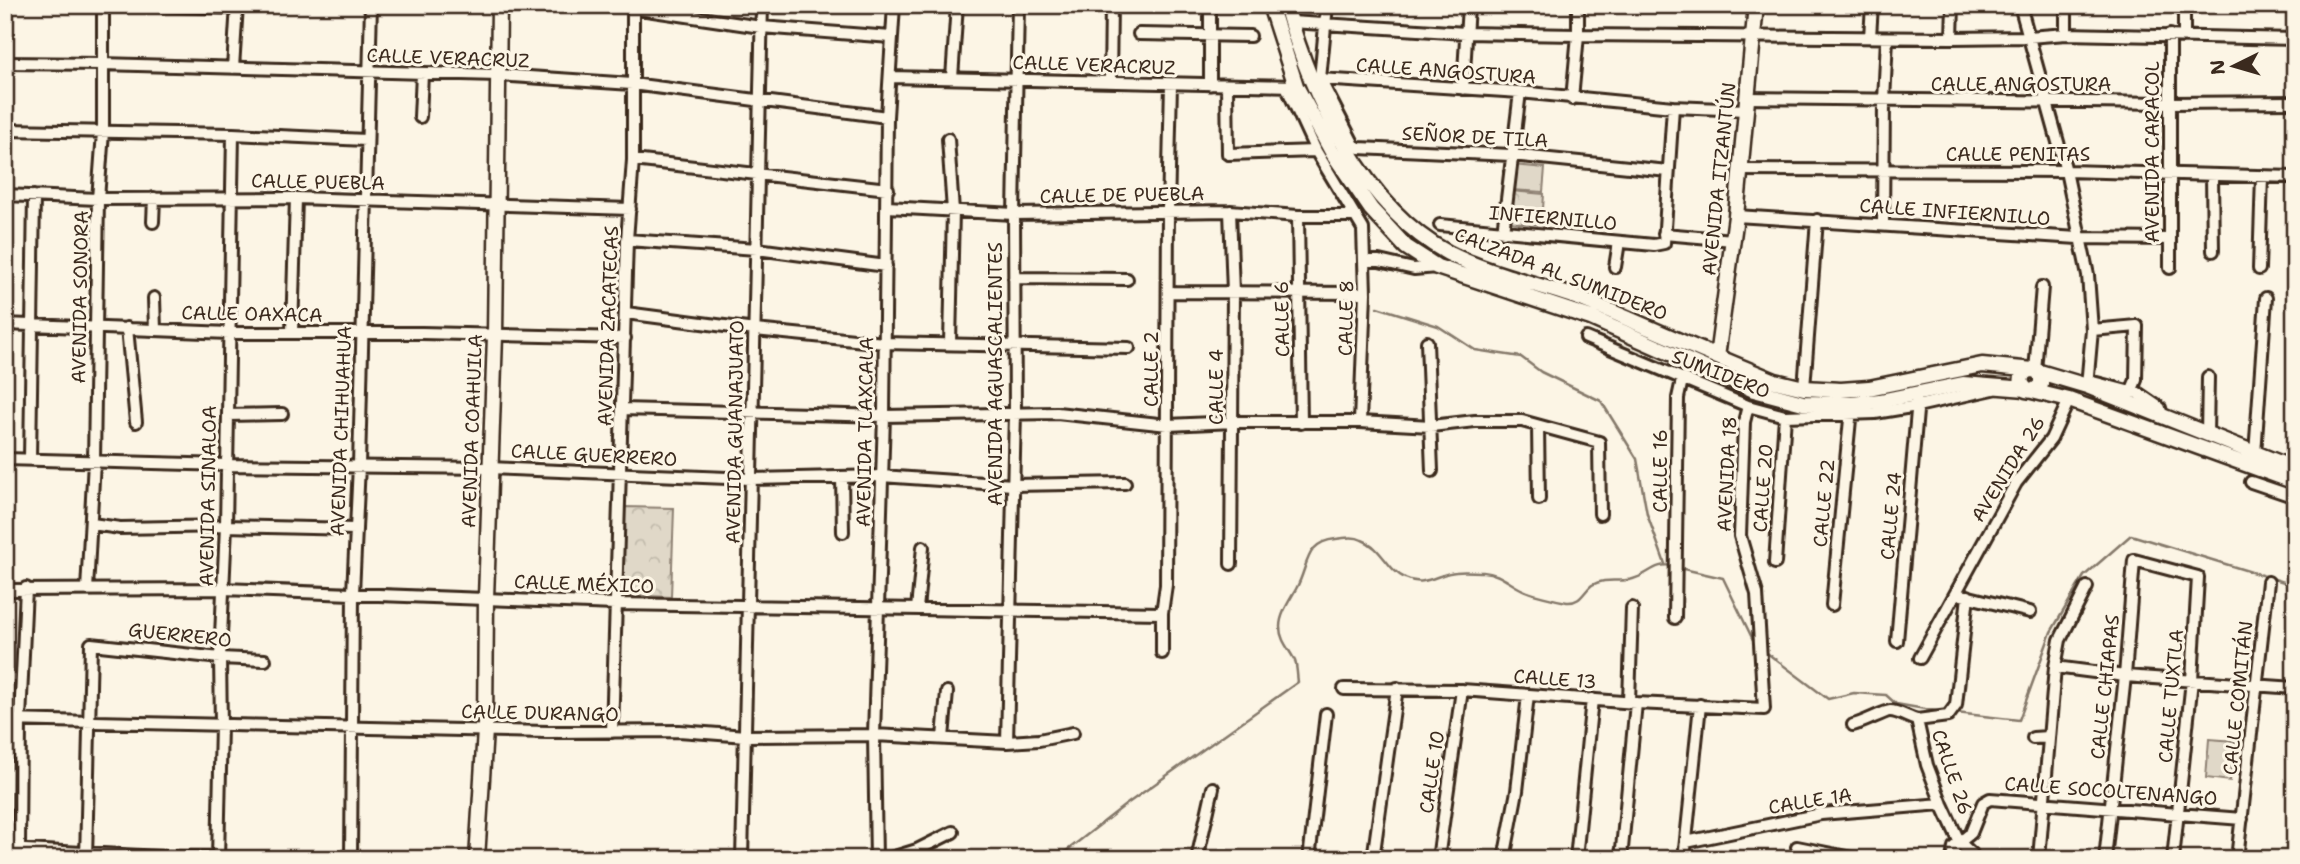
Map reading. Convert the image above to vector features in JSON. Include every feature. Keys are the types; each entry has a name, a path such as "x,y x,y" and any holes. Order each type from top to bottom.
{"main road":[{"name":"AVENIDA COAHUILA","path":"477,859 485,730 486,598 495,336 499,5"},
{"name":"CALZADA AL SUMIDERO","path":"1270,5 1291,86 1332,152 1371,209 1406,247 1437,267 1591,318 1754,390 1803,403 1851,409 1916,400 1963,383 2029,390 2069,400 2295,482"},
{"name":"CALZADA AL SUMIDERO","path":"1286,5 1328,117 1355,162 1390,207 1417,234 1449,253 1482,267 1580,299 1774,381 1804,388 1841,390 1870,388 1982,365 2035,371 2088,383 2162,417 2295,469"},
{"name":"AVENIDA ITZANTÚN","path":"1717,357 1736,216 1756,5"},
{"path":"2029,390 2039,388 2042,382 2041,376 2035,371"}],"street":[{"name":"AVENIDA SONORA","path":"87,590 92,524 98,199 103,132 103,5"},
{"path":"149,5 237,6 233,68"},
{"name":"AVENIDA CHIHUAHUA","path":"351,859 353,593 371,5"},
{"name":"AVENIDA GUANAJUATO","path":"742,859 762,5"},
{"name":"AVENIDA TLAXCALA","path":"876,859 874,735 884,416 887,117 894,5"},
{"path":"952,78 957,5"},
{"name":"AVENIDA AGUASCALIENTES","path":"1007,742 1014,413 1017,5"},
{"path":"1110,82 1111,5"},
{"path":"1210,5 1210,85"},
{"path":"1316,81 1327,5"},
{"path":"1463,89 1468,5"},
{"path":"1572,99 1578,5"},
{"path":"1870,37 1872,5"},
{"path":"1952,38 1953,5"},
{"path":"2020,5 2066,171 2078,239 2088,275 2092,330 2088,383 2138,393 2160,408 2162,417"},
{"path":"2066,5 2066,34"},
{"path":"2183,35 2184,5"},
{"path":"634,6 761,27 891,37"},
{"name":"AVENIDA ZACATECAS","path":"612,732 627,240 633,160 634,6"},
{"path":"1291,22 1466,33 1578,35 1952,38 2066,34 2295,39"},
{"path":"1139,34 1250,36"},
{"name":"AVENIDA CARACOL","path":"2170,35 2170,268"},
{"path":"1883,224 1887,38"},
{"name":"CALLE VERACRUZ","path":"5,63 498,75 632,84 887,117"},
{"path":"420,117 422,74"},
{"name":"CALLE VERACRUZ","path":"890,77 1291,86"},
{"name":"CALLE ANGOSTURA","path":"1316,81 1520,92 1673,107 1884,101 2295,102"},
{"name":"SEÑOR DE TILA","path":"1316,81 1354,145 1359,148 1511,155 1668,171"},
{"name":"CALLE 2","path":"1161,653 1166,585 1171,84"},
{"path":"1227,86 1228,154 1316,151"},
{"name":"CALLE 8","path":"1291,86 1316,151 1363,229 1365,293 1360,422"},
{"path":"1503,232 1520,92"},
{"path":"1664,239 1673,107"},
{"path":"5,130 233,134 366,140"},
{"name":"AVENIDA SINALOA","path":"218,857 220,658 226,526 233,134"},
{"path":"948,139 953,211 950,343"},
{"path":"633,160 888,189"},
{"name":"CALLE PENITAS","path":"1741,170 2066,171 2295,177"},
{"path":"2212,175 2213,251"},
{"path":"2259,269 2262,176"},
{"name":"CALLE PUEBLA","path":"5,195 98,199 365,199 630,209"},
{"path":"30,459 34,196"},
{"path":"153,222 154,198"},
{"path":"292,332 296,198"},
{"name":"CALLE DE PUEBLA","path":"887,207 1014,215 1230,211 1298,216 1356,216"},
{"name":"CALLE 4","path":"1230,211 1234,422 1231,564"},
{"name":"CALLE 6","path":"1298,216 1301,423"},
{"name":"CALLE INFIERNILLO","path":"1736,216 2078,239 2171,239"},
{"path":"1804,388 1817,220"},
{"name":"INFIERNILLO","path":"1440,225 1654,245 1664,239 1733,240"},
{"path":"627,240 757,249 886,266"},
{"path":"1615,267 1619,242"},
{"path":"1364,261 1379,261 1414,269 1437,267"},
{"path":"1014,278 1127,279"},
{"path":"2035,371 2042,287"},
{"path":"1169,292 1365,293"},
{"path":"154,298 155,330"},
{"path":"2255,454 2266,298"},
{"path":"626,313 884,343 1129,348"},
{"name":"CALLE OAXACA","path":"5,324 229,333 362,332 625,338"},
{"path":"2092,330 2137,326 2136,380 2130,392"},
{"path":"127,328 136,422"},
{"name":"SUMIDERO","path":"1586,338 1748,406 1786,416 1851,409"},
{"path":"1427,342 1432,471"},
{"path":"2207,435 2208,377"},
{"name":"CALLE 16","path":"1675,618 1678,411 1682,380"},
{"path":"1916,400 1986,391 2000,386"},
{"name":"CALLE 24","path":"1897,641 1916,400"},
{"name":"AVENIDA 26","path":"1920,658 2016,483 2051,439 2069,400"},
{"name":"AVENIDA 18","path":"1748,406 1744,422 1740,536 1757,594 1764,709"},
{"path":"622,409 884,416 1057,413 1168,425 1360,422 1431,426 1475,421 1522,421 1599,442 1600,514"},
{"name":"CALLE 22","path":"1832,605 1851,409"},
{"path":"228,415 282,414"},
{"name":"CALLE 20","path":"1775,563 1786,416"},
{"path":"1538,426 1539,499"},
{"name":"CALLE GUERRERO","path":"5,459 227,466 490,468 751,479 881,476 1013,485 1125,484"},
{"path":"842,477 843,533"},
{"path":"2251,482 2295,497"},
{"path":"92,524 120,528 226,526 355,529"},
{"path":"917,609 923,547"},
{"name":"CALLE CHIAPAS","path":"2105,859 2125,676 2134,560 2197,577"},
{"name":"CALLE TUXTLA","path":"2173,859 2192,680 2197,577"},
{"name":"CALLE COMITÁN","path":"2238,859 2268,582"},
{"path":"2039,859 2055,667 2060,640 2087,587"},
{"path":"19,848 20,720 26,588"},
{"name":"CALLE MÉXICO","path":"5,590 223,589 615,604 1162,613"},
{"path":"1955,593 2030,612"},
{"name":"CALLE 26","path":"1968,596 1956,705 1948,716 1917,720 1927,765 1942,804 1959,843 1972,853 1975,859"},
{"path":"1621,859 1633,702 1632,608"},
{"name":"GUERRERO","path":"89,723 91,644 220,658 265,660"},
{"path":"2055,667 2125,676 2295,688"},
{"path":"1373,859 1396,688"},
{"name":"CALLE 13","path":"1344,689 1462,690 1764,709"},
{"name":"CALLE 10","path":"1438,859 1462,690"},
{"path":"943,738 947,692"},
{"path":"1504,859 1517,791 1528,695"},
{"path":"1576,859 1592,699"},
{"path":"1684,859 1700,705"},
{"path":"1853,725 1894,710 1917,720"},
{"path":"1309,859 1326,713"},
{"name":"CALLE DURANGO","path":"5,720 354,728 679,731 746,736 874,735 1007,742 1040,740 1073,733"},
{"path":"86,856 89,723"},
{"path":"2033,738 2048,737"},
{"path":"1197,859 1213,788"},
{"name":"CALLE SOCOLTENANGO","path":"1959,843 1971,833 1986,800 2044,802 2242,819"},
{"name":"CALLE 1A","path":"1686,842 1821,814 1942,804"},
{"path":"888,859 918,850 953,832"},
{"path":"1952,859 1952,849 1959,843"},
{"path":"1797,847 1857,859"},
{"path":"5,849 19,848 86,856 299,859"}],"green space":[{"path":"1513,165 1545,168 1543,192 1511,190"},
{"path":"1510,191 1544,194 1542,225 1508,222"},
{"path":"624,507 674,508 671,597 621,595"},
{"path":"2209,739 2235,741 2230,781 2206,778"}],"waterway":[{"path":"1377,307 1438,326 1475,350 1521,357 1541,372 1601,401 1637,459 1647,514 1665,564"},
{"path":"1956,713 2019,720 2051,632 2084,576 2131,535 2284,582 2295,595"},
{"path":"1056,859 1124,806 1298,682 1295,661 1282,637 1280,622 1309,556 1318,545 1326,541 1356,538 1369,543 1394,570 1412,581 1425,581 1456,572 1489,573 1525,591 1567,602 1579,599 1597,583 1633,579 1657,567 1672,566"},
{"path":"1679,568 1723,578 1755,644"},
{"path":"1767,653 1828,699 1854,693 1886,695 1896,704 1942,712"}]}
